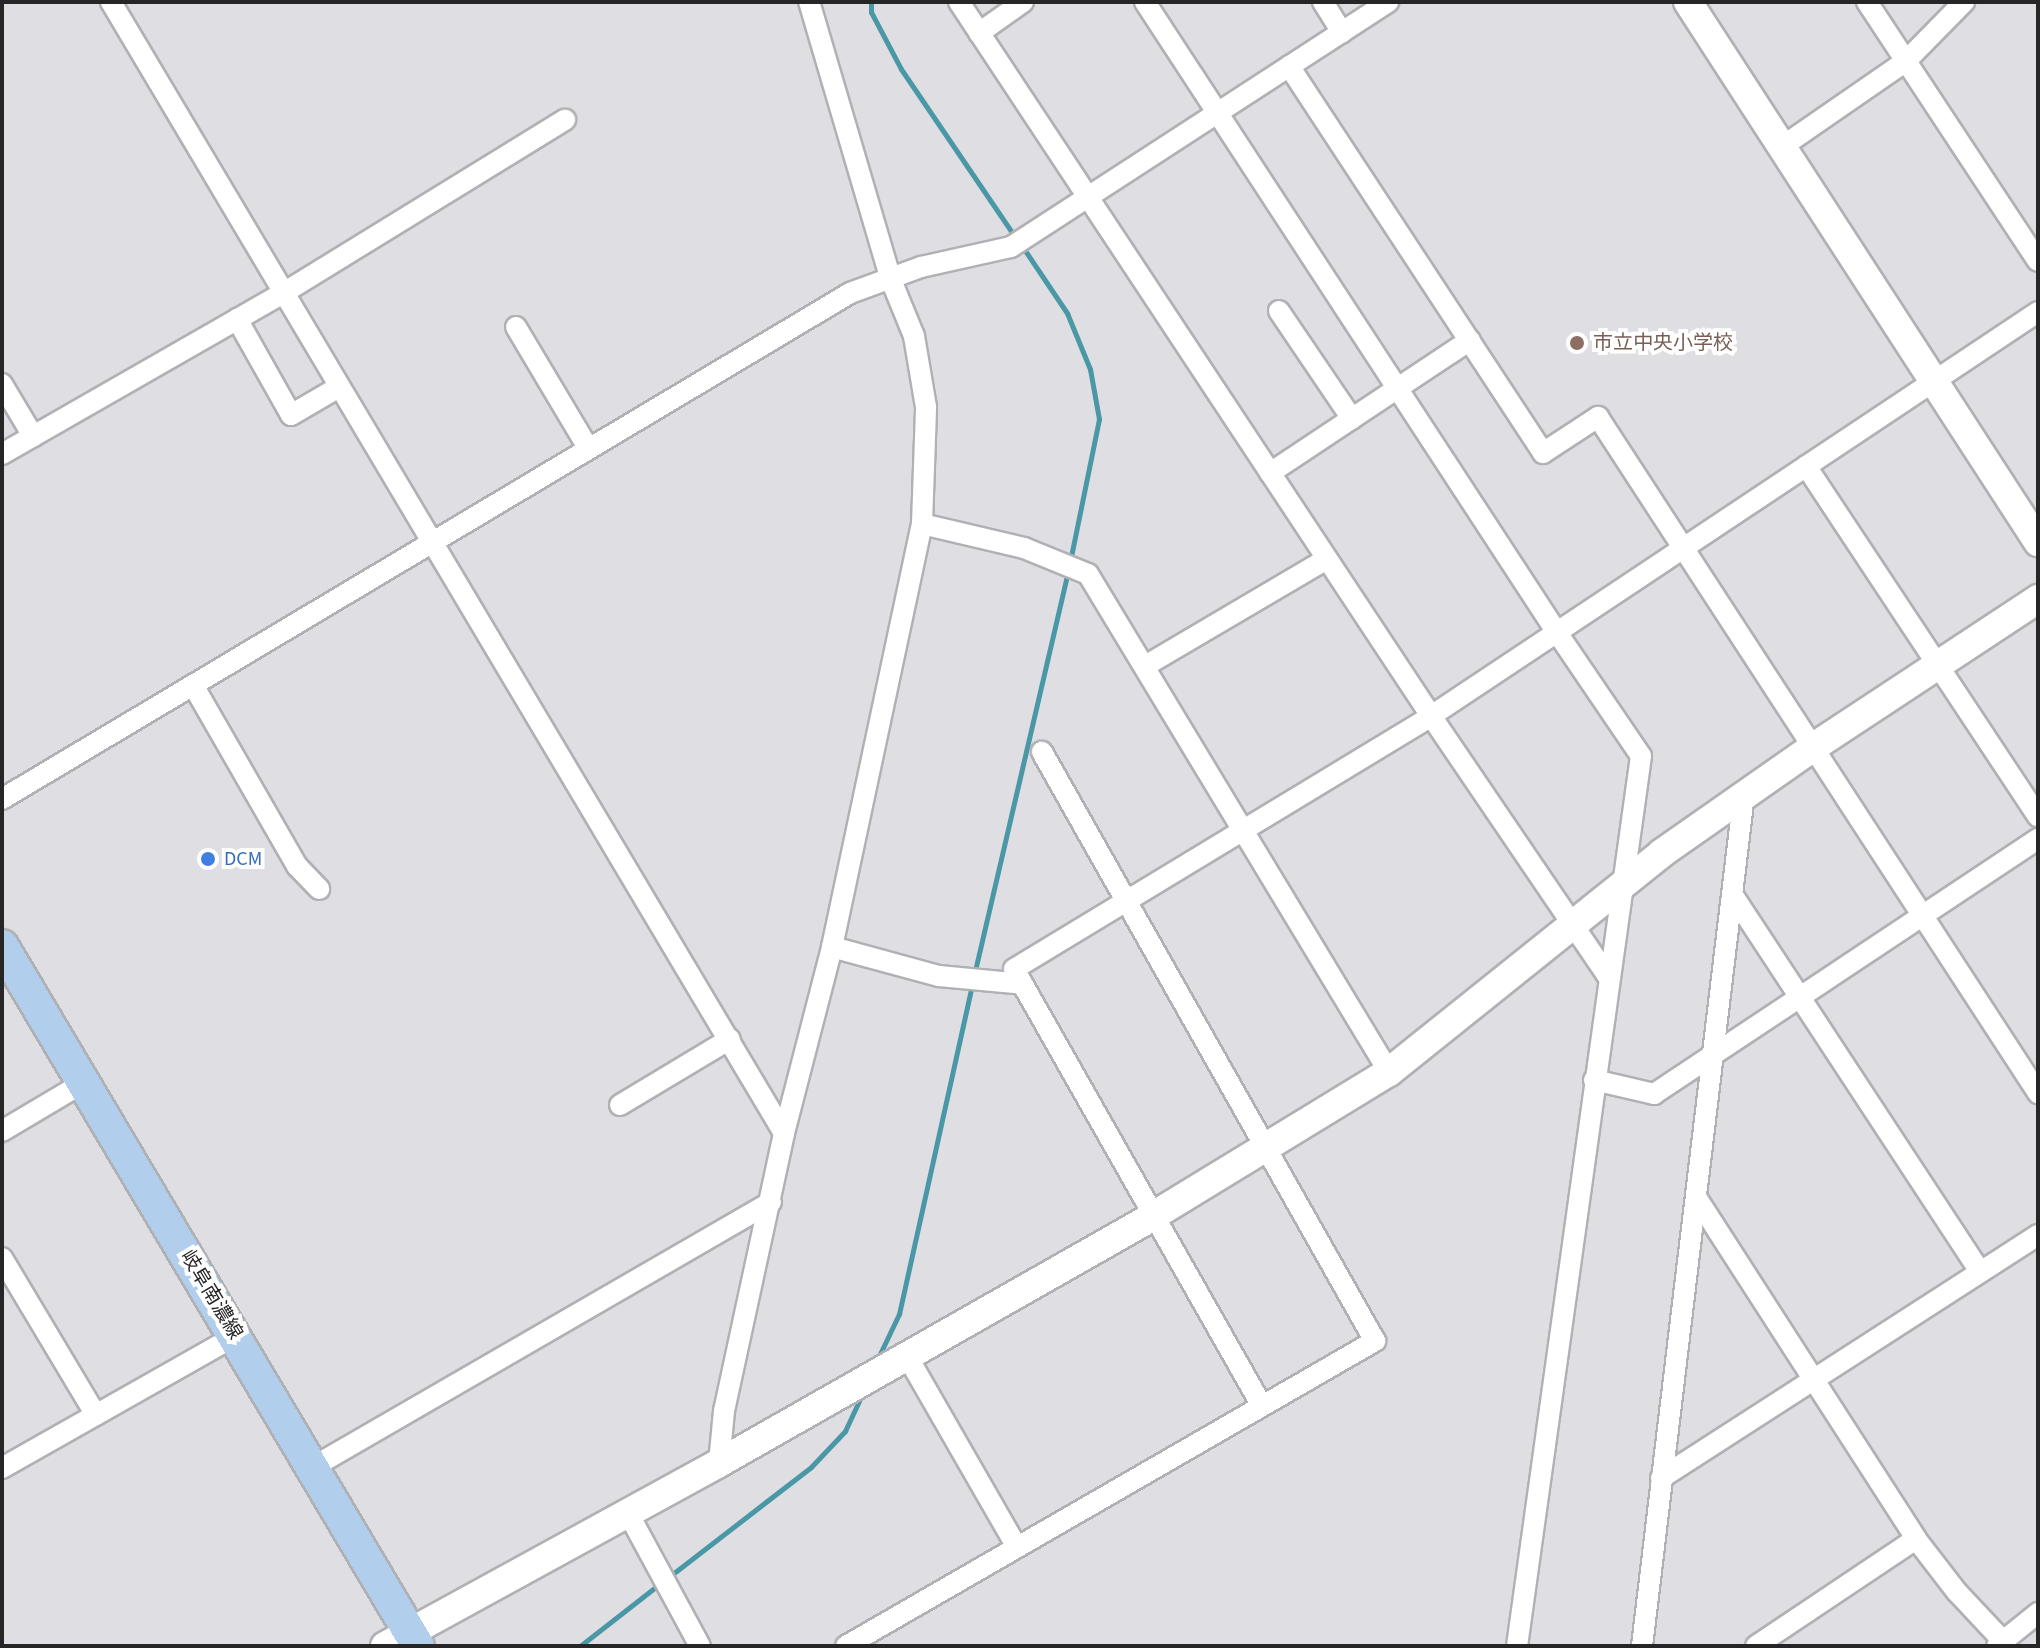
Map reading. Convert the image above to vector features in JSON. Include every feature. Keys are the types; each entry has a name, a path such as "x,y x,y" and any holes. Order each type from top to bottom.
{"main road":[{"name":"岐阜南濃線","path":"2,946 313,1467 404,1641"}],"street":[{"path":"111,2 784,1133"},
{"path":"719,1463 724,1411 784,1133 832,947 922,524 926,407 914,336 891,280 809,2"},
{"path":"959,2 1431,716 1608,976"},
{"path":"979,33 1023,2"},
{"path":"1145,2 1641,756 1517,1646"},
{"path":"1323,2 1342,32"},
{"path":"2,799 850,293 921,267 1011,247 1388,2"},
{"path":"1688,2 2038,542"},
{"path":"1867,2 2038,261"},
{"path":"1783,146 1906,61 1964,2"},
{"path":"1289,66 1543,453 1598,417 2038,1093"},
{"path":"2,454 285,292 565,120"},
{"path":"1279,311 1352,419"},
{"path":"1262,1406 1014,969 1431,716 2038,312"},
{"path":"237,319 291,415 339,387"},
{"path":"516,327 588,448"},
{"path":"1270,473 1470,340"},
{"path":"2,384 33,436"},
{"path":"1806,466 2038,816"},
{"path":"922,524 1024,548 1088,574 1389,1072"},
{"path":"1145,666 1327,559"},
{"path":"404,1641 1153,1216 1389,1072 1442,1033 1621,883 1744,794 2038,599"},
{"path":"193,685 297,866 319,889"},
{"path":"846,1646 1375,1341 1042,752"},
{"path":"1642,1646 1744,794"},
{"path":"1594,1080 1654,1094 2038,839"},
{"path":"1734,897 1980,1272"},
{"path":"832,947 939,976 997,984 1023,984"},
{"path":"620,1105 730,1039"},
{"path":"2,1131 83,1083"},
{"path":"1696,1197 1916,1539 1957,1592 2000,1644 2038,1613"},
{"path":"313,1467 771,1202"},
{"path":"1661,1478 2038,1235"},
{"path":"2,1258 96,1415"},
{"path":"2,1468 235,1336"},
{"path":"905,1357 1017,1547"},
{"path":"628,1513 700,1646"},
{"path":"1756,1646 1916,1539"}],"waterway":[{"path":"871,2 871,12 901,69 1016,238"},
{"path":"1022,246 1067,313 1090,369 1099,419 1070,562"},
{"path":"974,975 1068,572"},
{"path":"878,1358 899,1314 972,985"},
{"path":"670,1576 811,1467 845,1431 861,1396"},
{"path":"580,1646 662,1582"}],"place":[{"name":"市立中央小学校","path":"1577,343"},
{"name":"DCM","path":"208,859"}]}
